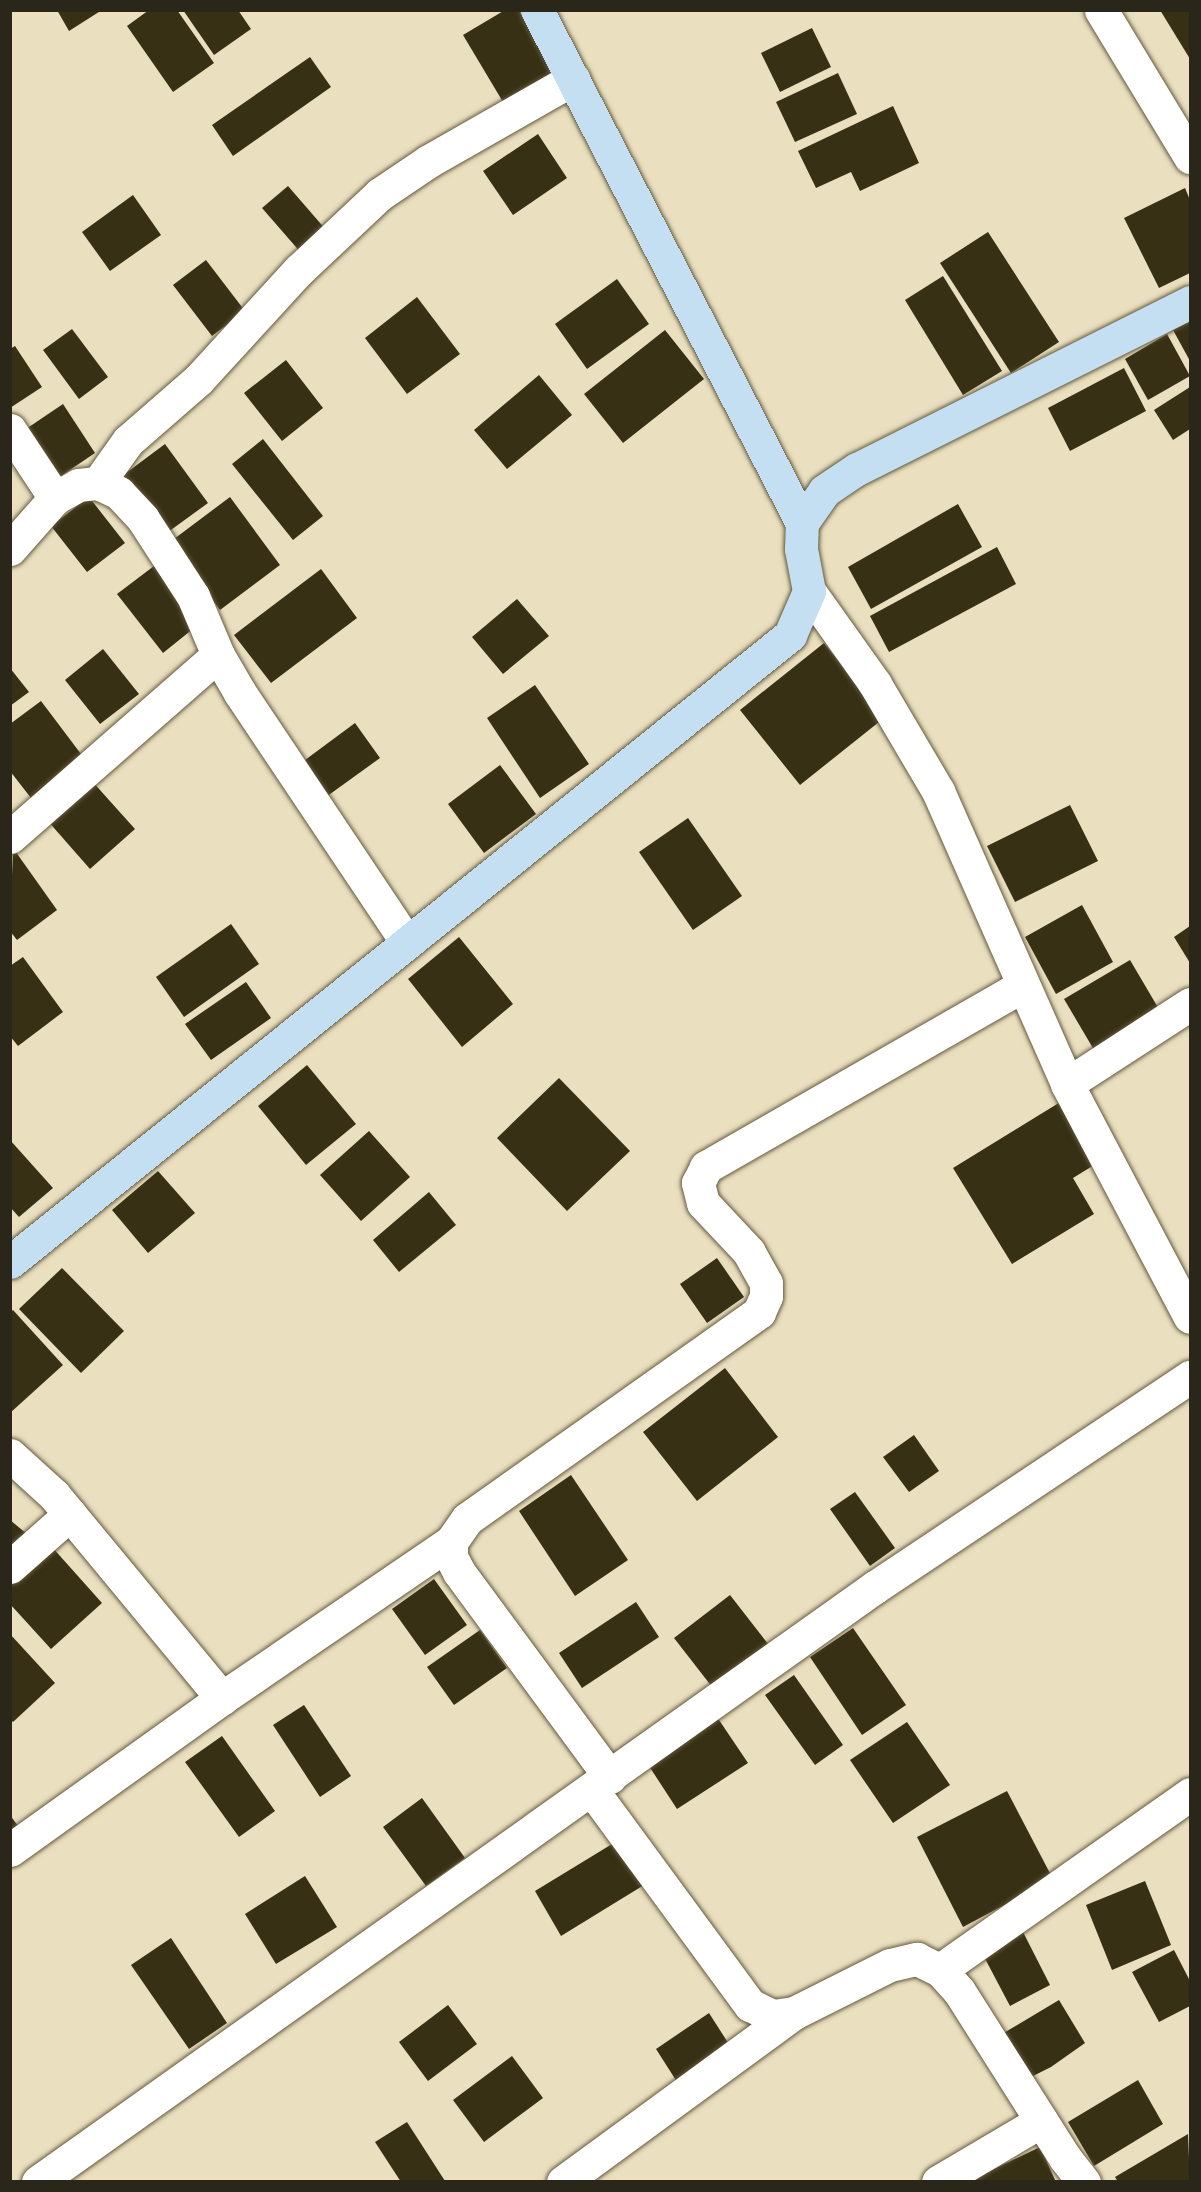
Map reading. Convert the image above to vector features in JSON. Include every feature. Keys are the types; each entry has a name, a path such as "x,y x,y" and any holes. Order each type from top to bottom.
{"street":[{"path":"537,10 802,523 801,549 809,591 875,684 938,791 1067,1084 1188,1307"},
{"path":"1101,10 1191,157"},
{"path":"98,483 128,441 199,379 299,270 380,195 429,161 573,79"},
{"path":"802,523 824,491 856,469 1191,302"},
{"path":"10,430 56,498"},
{"path":"10,549 56,498 78,485 98,483 119,493 143,519 193,596 218,655 406,941"},
{"path":"10,1262 406,941 790,635 809,591"},
{"path":"10,837 218,655"},
{"path":"10,1850 222,1698 451,1542 467,1518 759,1312 766,1296 766,1283 749,1252 703,1203 698,1183 706,1167 1022,986"},
{"path":"1067,1084 1191,1004"},
{"path":"38,2181 875,1587 1191,1377"},
{"path":"10,1455 28,1468 70,1514 222,1698"},
{"path":"10,1567 70,1514"},
{"path":"451,1542 451,1557 459,1572 750,2005 773,2016 794,2013"},
{"path":"940,1970 1191,1794"},
{"path":"563,2181 794,2013 890,1965 917,1959 940,1970 958,1991 1041,2121 1084,2181"},
{"path":"938,2181 1041,2121"}],"building":[{"path":"57,10 102,10 69,31"},
{"path":"149,10 177,10 214,63 173,92 127,26"},
{"path":"183,10 238,10 251,29 214,55"},
{"path":"505,10 519,10 554,72 503,102 463,35"},
{"path":"1160,10 1190,10 1190,59"},
{"path":"812,28 831,67 780,92 761,53"},
{"path":"310,57 331,87 233,156 212,125"},
{"path":"838,73 857,114 795,142 776,102"},
{"path":"893,106 919,163 860,191 851,172 816,188 798,151"},
{"path":"538,134 567,178 513,215 483,171"},
{"path":"288,186 327,231 302,254 262,208"},
{"path":"1185,188 1190,200 1190,273 1159,288 1124,218"},
{"path":"133,195 161,235 110,271 82,232"},
{"path":"988,232 1059,342 1011,373 940,263"},
{"path":"206,260 245,311 212,336 173,285"},
{"path":"943,276 1002,371 963,395 905,300"},
{"path":"617,279 649,324 587,369 555,324"},
{"path":"417,297 460,354 407,394 365,338"},
{"path":"1190,321 1190,361 1173,330"},
{"path":"72,329 108,377 79,399 43,350"},
{"path":"665,330 704,379 623,443 584,394"},
{"path":"1167,334 1190,376 1148,400 1125,359"},
{"path":"15,346 42,387 10,408 10,349"},
{"path":"286,360 323,408 282,441 244,393"},
{"path":"1124,368 1146,411 1070,451 1048,408"},
{"path":"539,375 572,415 507,469 474,430"},
{"path":"1190,387 1190,429 1173,440 1154,410"},
{"path":"63,404 95,453 55,480 23,431"},
{"path":"263,439 323,516 293,540 232,464"},
{"path":"165,444 208,503 164,535 122,476"},
{"path":"89,497 125,543 87,572 51,526"},
{"path":"230,497 280,565 220,610 170,542"},
{"path":"958,504 982,547 871,609 848,567"},
{"path":"997,547 1016,584 889,652 870,616"},
{"path":"154,566 199,624 163,653 117,594"},
{"path":"321,569 357,618 271,683 234,635"},
{"path":"517,599 549,636 503,674 472,637"},
{"path":"824,643 884,718 800,785 740,710"},
{"path":"103,649 139,694 100,724 65,680"},
{"path":"10,668 29,692 10,706"},
{"path":"535,685 589,764 540,798 487,718"},
{"path":"41,701 84,758 31,798 10,771 10,724"},
{"path":"355,723 380,758 326,797 301,763"},
{"path":"500,765 536,814 484,853 448,804"},
{"path":"91,780 135,829 90,869 47,820"},
{"path":"1070,805 1098,861 1015,902 987,846"},
{"path":"688,818 742,896 693,930 639,852"},
{"path":"13,848 57,910 17,940 10,931"},
{"path":"1082,905 1113,962 1056,994 1025,937"},
{"path":"231,924 259,964 184,1017 156,977"},
{"path":"1190,926 1190,963 1174,937"},
{"path":"459,937 513,1004 462,1047 408,979"},
{"path":"23,957 63,1012 18,1046 10,1036 10,966"},
{"path":"1130,960 1163,1016 1097,1055 1064,999"},
{"path":"246,982 271,1018 211,1060 185,1024"},
{"path":"307,1065 356,1124 306,1165 258,1106"},
{"path":"559,1078 630,1151 567,1211 497,1138"},
{"path":"1062,1101 1099,1162 1073,1178 1094,1214 1012,1264 953,1168"},
{"path":"369,1131 410,1177 361,1221 320,1175"},
{"path":"10,1140 53,1188 19,1217 10,1207"},
{"path":"158,1171 195,1213 148,1253 112,1210"},
{"path":"429,1192 456,1225 399,1272 373,1240"},
{"path":"717,1258 744,1297 707,1323 680,1284"},
{"path":"62,1268 124,1331 81,1373 19,1309"},
{"path":"13,1310 63,1365 10,1413 10,1312"},
{"path":"725,1368 778,1437 697,1501 643,1432"},
{"path":"914,1435 939,1471 909,1492 883,1457"},
{"path":"571,1475 628,1560 575,1596 519,1511"},
{"path":"855,1492 895,1548 870,1566 830,1509"},
{"path":"10,1520 27,1534 10,1550"},
{"path":"52,1547 102,1603 51,1649 10,1604 10,1584"},
{"path":"434,1579 467,1625 425,1655 392,1609"},
{"path":"730,1595 772,1649 716,1692 674,1638"},
{"path":"636,1602 659,1637 582,1688 559,1653"},
{"path":"853,1628 906,1705 862,1735 810,1657"},
{"path":"480,1630 507,1668 454,1705 427,1667"},
{"path":"10,1634 55,1683 13,1722 10,1719"},
{"path":"794,1675 843,1745 815,1765 765,1695"},
{"path":"304,1705 351,1776 320,1797 273,1725"},
{"path":"717,1717 748,1763 677,1809 647,1763"},
{"path":"907,1722 950,1785 893,1823 850,1760"},
{"path":"222,1736 275,1811 239,1837 185,1762"},
{"path":"1007,1791 1053,1879 963,1927 917,1837"},
{"path":"422,1798 465,1858 426,1886 383,1827"},
{"path":"10,1815 23,1833 10,1842"},
{"path":"617,1841 644,1885 561,1936 535,1891"},
{"path":"305,1876 337,1927 276,1964 245,1914"},
{"path":"1145,1881 1171,1945 1112,1970 1086,1905"},
{"path":"1022,1930 1050,1985 1010,2006 981,1951"},
{"path":"171,1938 227,2023 189,2049 131,1965"},
{"path":"1174,1950 1190,1981 1190,2006 1159,2022 1132,1972"},
{"path":"1059,2000 1085,2043 1051,2067 1023,2081 997,2037"},
{"path":"448,2005 477,2044 428,2081 399,2042"},
{"path":"709,2013 732,2049 679,2085 656,2049"},
{"path":"512,2056 543,2098 484,2142 453,2100"},
{"path":"1138,2080 1163,2124 1094,2166 1068,2122"},
{"path":"407,2122 444,2182 401,2182 375,2142"},
{"path":"1188,2134 1190,2182 1118,2182 1115,2177"},
{"path":"1040,2147 1056,2182 977,2182 975,2178"}]}
